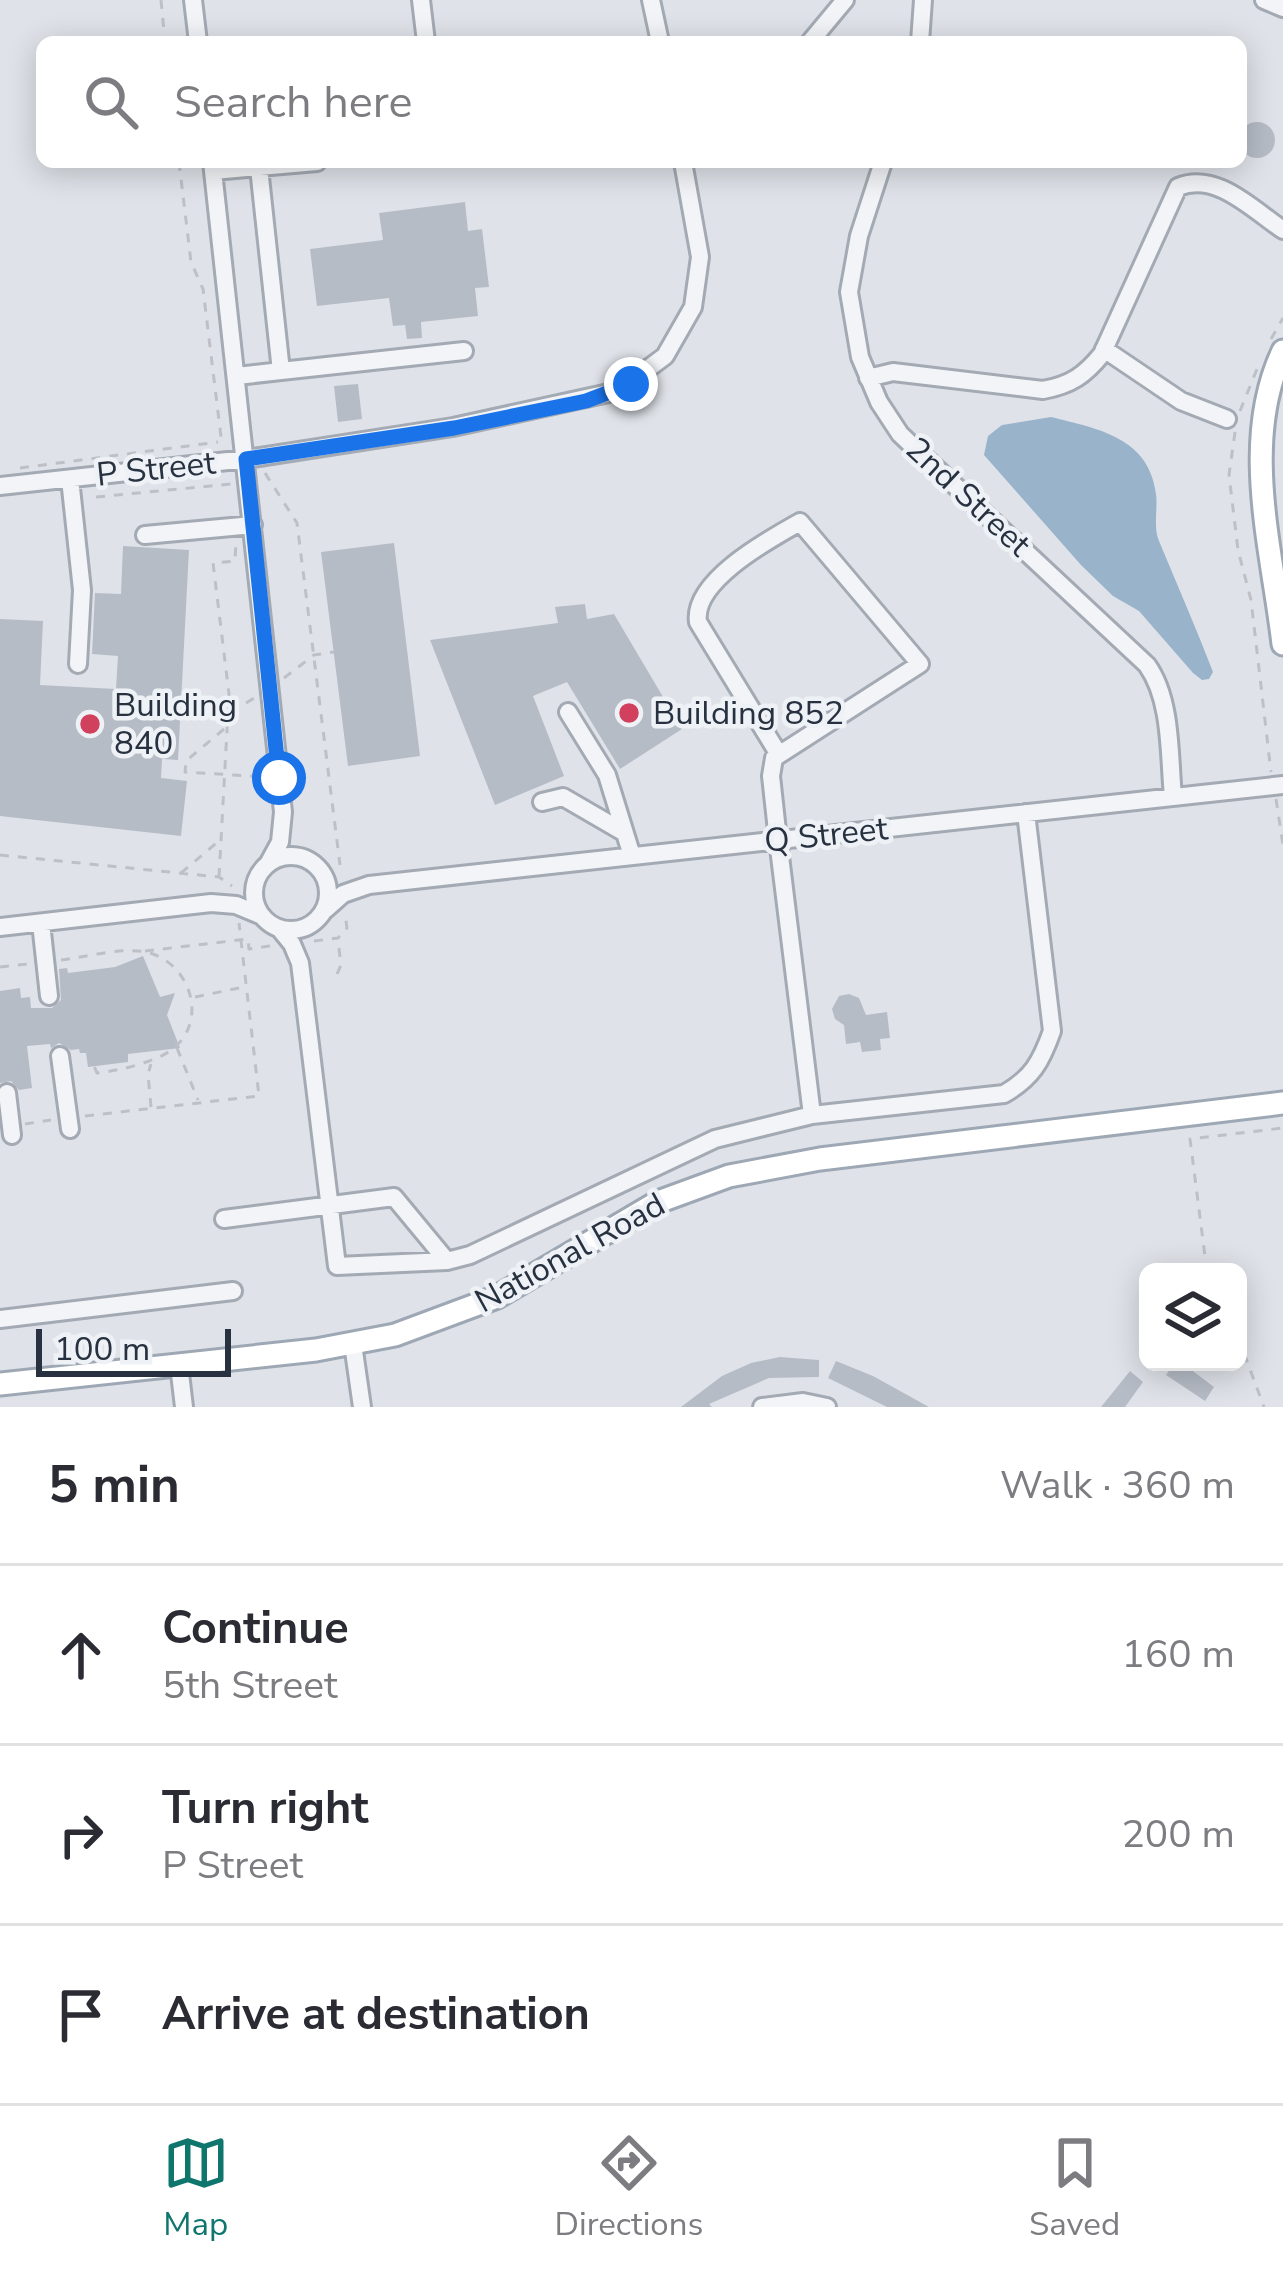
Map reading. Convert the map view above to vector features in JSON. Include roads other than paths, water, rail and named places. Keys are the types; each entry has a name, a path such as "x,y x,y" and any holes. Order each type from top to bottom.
{"main road":[{"path":"1272,350 1260,442 1283,644"},
{"name":"National Road","path":"0,1384 352,1344 428,1326 516,1288 658,1202 730,1176 820,1159 1283,1103"}],"street":[{"path":"193,0 197,36"},
{"path":"421,0 425,36"},
{"path":"651,0 659,36"},
{"path":"815,36 844,0"},
{"path":"920,36 923,0"},
{"path":"1264,0 1283,8"},
{"path":"213,168 246,459 245,527 283,812 292,840 328,885 300,963"},
{"path":"259,168 281,371"},
{"name":"P Street","path":"0,486 246,459 454,428 618,391 644,375 675,344 693,307 699,283 699,243 684,168"},
{"name":"2nd Street","path":"881,168 859,236 849,292 853,329 868,378 900,434 1147,665 1164,710 1173,797"},
{"path":"868,378 892,372 1043,390 1068,386 1088,371 1104,349 1178,187 1193,181 1210,181 1283,230"},
{"path":"1104,349 1181,400 1227,419"},
{"path":"237,376 464,351"},
{"path":"70,479 82,590 78,664"},
{"path":"778,753 698,622 696,611 724,574 756,547 800,522 920,664 778,753 771,776 812,1115"},
{"path":"145,535 245,527"},
{"path":"568,712 607,775 632,856"},
{"name":"Q Street","path":"317,925 343,894 369,885 1278,786"},
{"path":"542,802 563,797 625,833"},
{"path":"211,903 255,881 280,842 283,812"},
{"path":"0,927 211,903 236,905 260,915 292,944 300,963 337,1266 447,1261 470,1256 715,1139 812,1115 1004,1094 1026,1082 1041,1063 1052,1031 1026,813"},
{"path":"268,864 284,855 313,865"},
{"name":"Q Street","path":"313,865 369,885"},
{"path":"255,881 254,899 260,915"},
{"path":"41,922 49,996"},
{"path":"282,937 317,925"},
{"path":"60,1056 69,1123"},
{"path":"7,1094 11,1131"},
{"path":"224,1219 394,1197 447,1261"},
{"path":"0,1319 233,1291"},
{"path":"352,1344 362,1407"},
{"path":"178,1365 184,1407"},
{"path":"762,1407 803,1402 827,1407"}],"water":[{"path":"1051,417 1118,439 1143,460 1156,494 1157,536 1213,672 1209,679 1193,673 1139,611 1113,596 1081,565 984,455 988,436 1002,425"}],"place":[{"name":"Building 852","path":"629,713"},
{"name":"Building 840","path":"90,724"}]}
